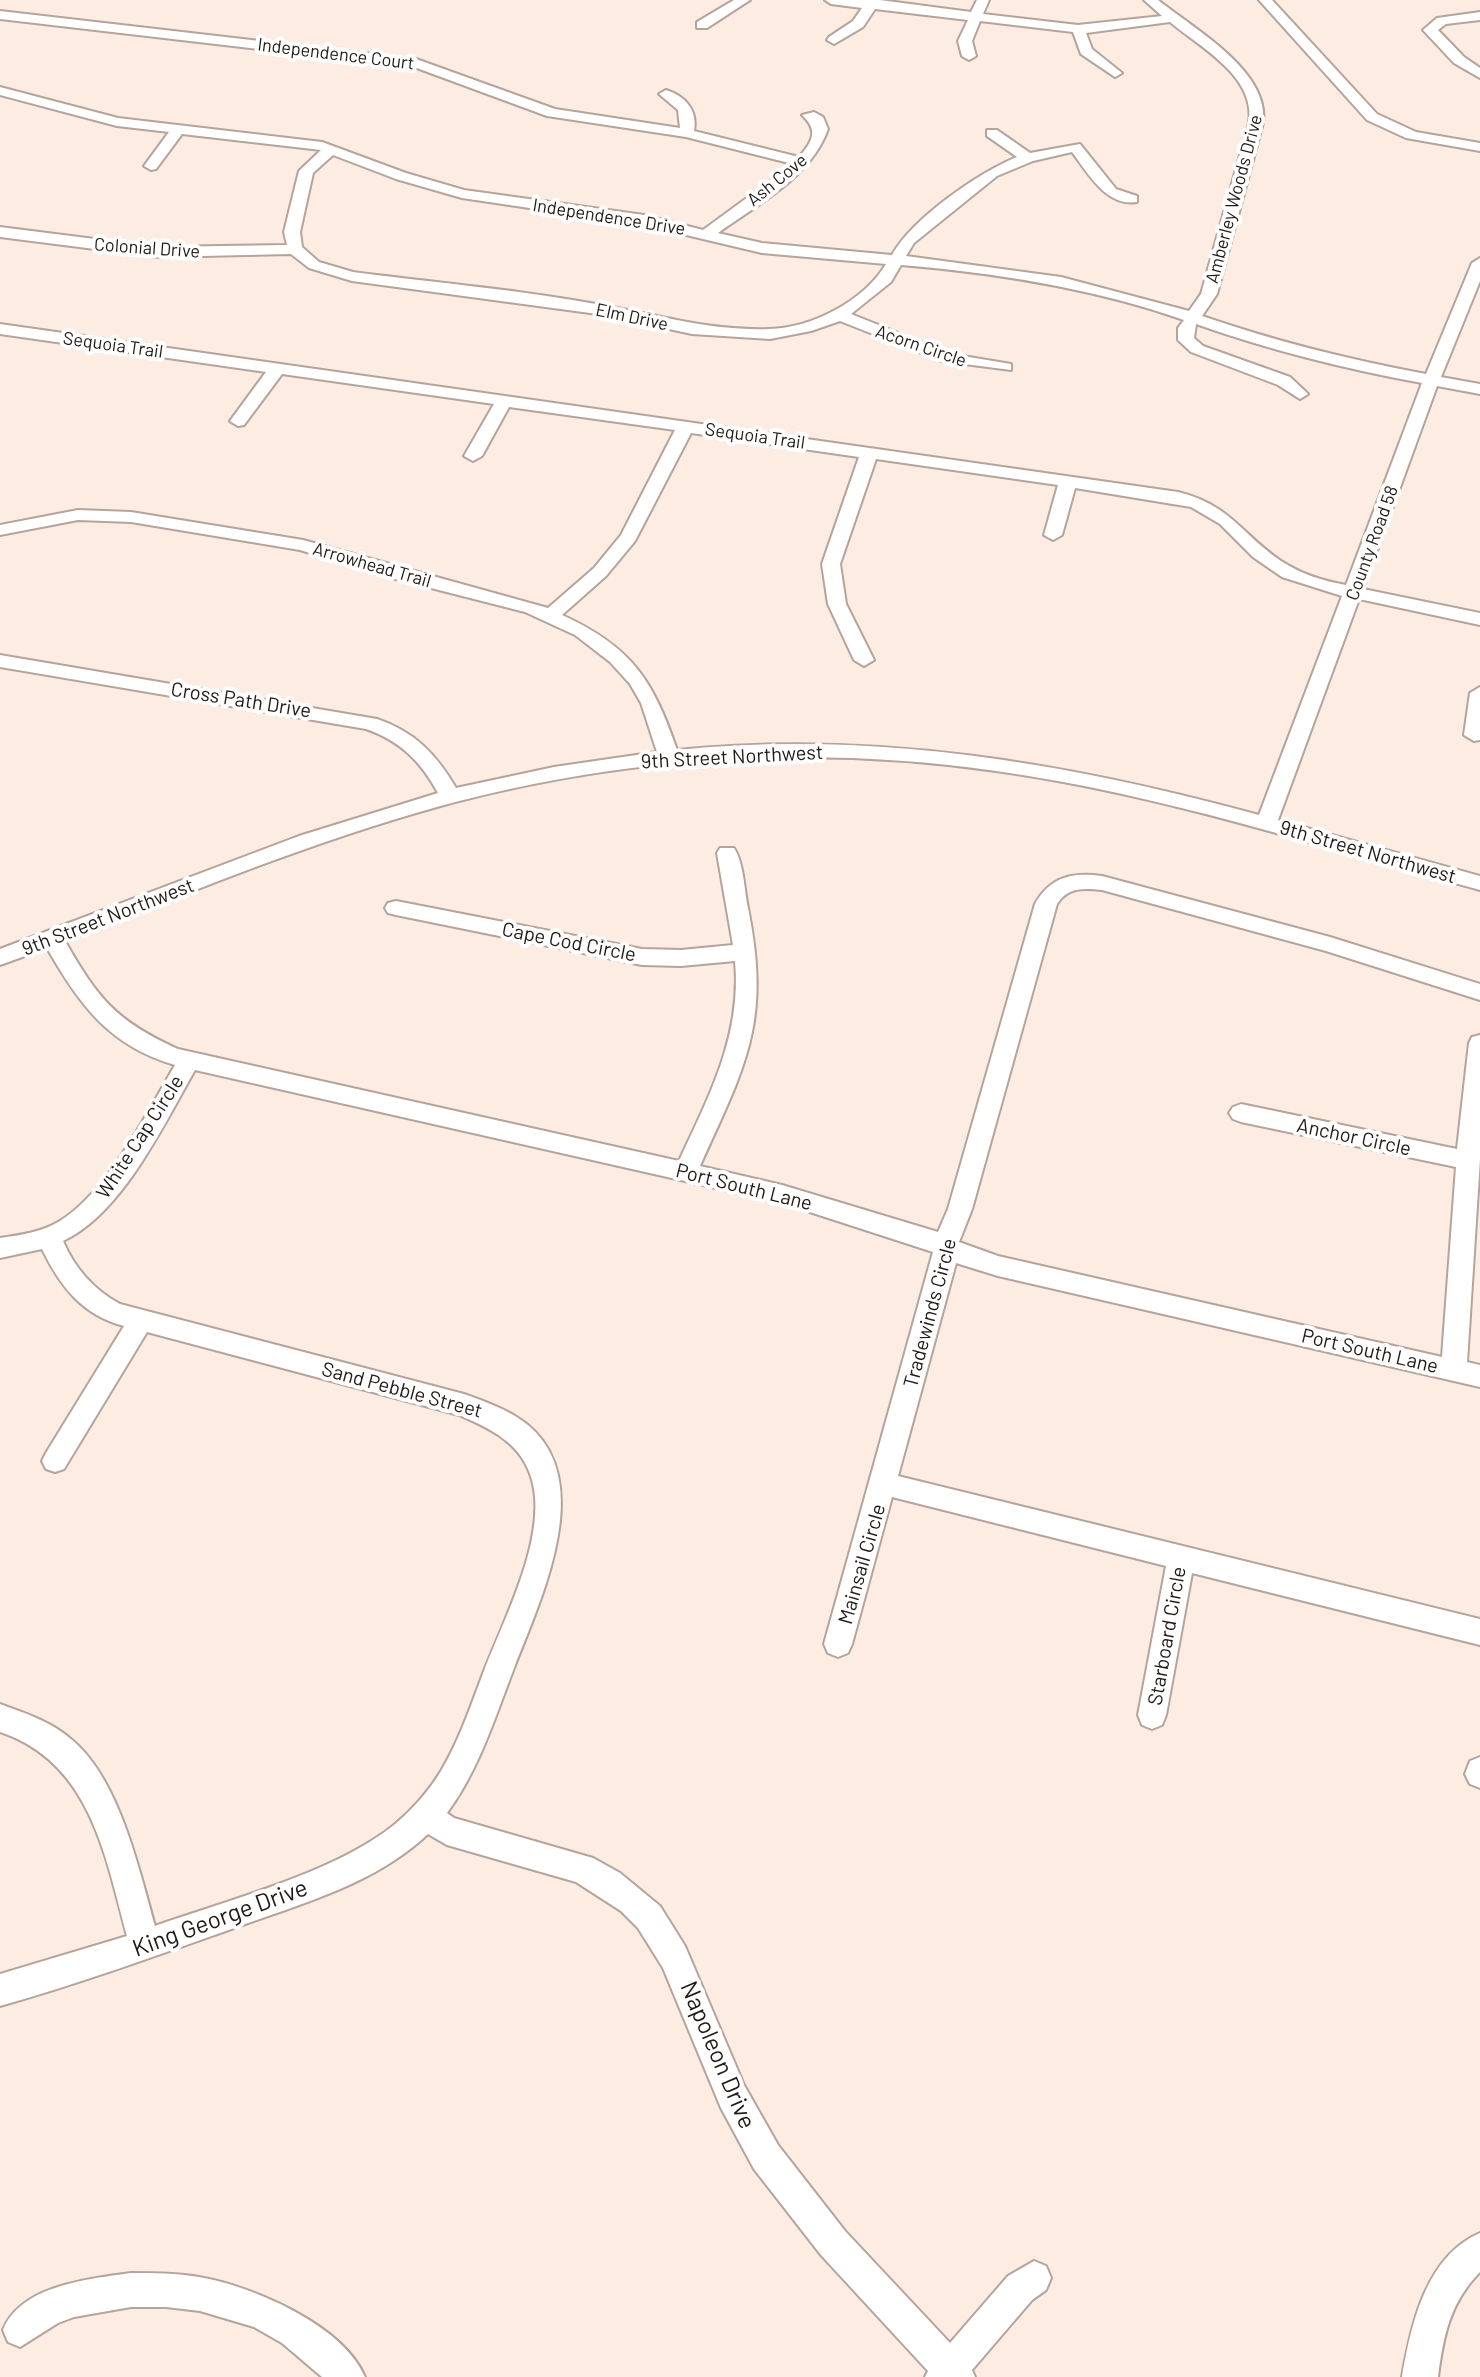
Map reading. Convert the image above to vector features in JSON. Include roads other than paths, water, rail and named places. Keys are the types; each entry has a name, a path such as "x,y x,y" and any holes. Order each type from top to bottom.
{"street":[{"path":"702,25 717,13 744,0"},
{"path":"831,0 873,2 1078,29 1118,27 1173,18"},
{"path":"969,56 965,41 983,0"},
{"name":"Amberley Woods Drive","path":"1150,0 1240,73 1251,87 1258,106 1209,294 1195,317"},
{"path":"1265,0 1384,127 1422,139 1480,147"},
{"path":"834,40 858,24 873,2"},
{"name":"Independence Court","path":"0,15 405,61 442,70 552,113 686,133 803,162"},
{"path":"1418,19 1434,24 1480,16"},
{"path":"1434,24 1431,32 1459,60 1480,74"},
{"path":"1078,29 1086,51 1115,73"},
{"name":"Independence Drive","path":"0,91 117,122 177,131 266,138 331,149 419,182 462,194 644,220 762,248 897,260 1061,282 1195,317 1317,366 1429,387"},
{"path":"666,94 686,108 689,121 686,133"},
{"name":"Ash Cove","path":"707,234 803,162 814,149 821,132 818,120 809,115"},
{"path":"151,166 177,131"},
{"path":"992,133 1028,158"},
{"name":"Elm Drive","path":"295,249 314,265 342,274 605,310 692,329 778,333 820,324 840,315 879,284 908,240 988,176 1028,158 1075,147 1111,192 1132,199"},
{"path":"295,249 292,232 306,171 331,149"},
{"name":"Colonial Drive","path":"0,232 158,252 295,249"},
{"name":"County Road 58","path":"1266,824 1429,387 1480,263"},
{"name":"Acorn Circle","path":"840,315 947,358 1005,367"},
{"path":"1195,317 1186,328 1186,340 1197,349 1284,381 1300,394"},
{"name":"Sequoia Trail","path":"0,329 1167,495 1200,503 1224,516 1281,569 1305,580 1480,619"},
{"path":"238,421 277,369"},
{"path":"1429,387 1480,389"},
{"path":"1429,387 1480,398"},
{"path":"473,456 504,401"},
{"path":"551,615 600,572 622,546 648,505 686,426"},
{"path":"864,660 837,604 831,564 869,453"},
{"path":"1053,535 1068,481"},
{"name":"Arrowhead Trail","path":"0,530 66,516 112,515 276,540 499,598 551,615 601,644 638,681 651,703 669,757"},
{"name":"Cross Path Drive","path":"0,661 370,723 393,732 422,751 450,796"},
{"path":"1474,735 1480,693"},
{"name":"9th Street Northwest","path":"0,957 359,823 450,796 560,772 669,757 822,751 966,760 1103,783 1480,883"},
{"path":"686,1172 726,1082 744,1027 747,995 743,952 727,853"},
{"name":"Tradewinds Circle","path":"885,1484 947,1248 1046,904 1058,875 1102,883 1330,945 1480,992"},
{"name":"Cape Cod Circle","path":"396,908 642,957 692,957 743,952"},
{"name":"Port South Lane","path":"52,938 95,1010 135,1038 173,1056 686,1172 860,1217 998,1266 1480,1376"},
{"path":"1454,1370 1468,1160 1480,1043"},
{"name":"White Cap Circle","path":"0,1248 49,1237 72,1225 96,1204 190,1059"},
{"name":"Anchor Circle","path":"1241,1113 1468,1160"},
{"name":"Sand Pebble Street","path":"49,1237 67,1275 101,1306 140,1321 483,1410 515,1430 537,1454 548,1487 550,1511 541,1558 463,1757 439,1801 426,1816"},
{"path":"55,1461 140,1321"},
{"path":"885,1484 1480,1632"},
{"name":"Mainsail Circle","path":"838,1644 885,1484"},
{"name":"Starboard Circle","path":"1152,1715 1181,1557"},
{"path":"0,1718 50,1741 83,1773 104,1818 145,1946"},
{"name":"King George Drive","path":"0,1990 145,1946 336,1876 386,1850 426,1816"},
{"name":"Napoleon Drive","path":"426,1816 447,1830 582,1869 603,1878 632,1899 674,1951 723,2075 766,2157 799,2203 950,2374"},
{"path":"1420,2377 1433,2313 1451,2276 1480,2250"},
{"path":"950,2374 1020,2288 1034,2278"},
{"path":"20,2330 43,2310 63,2302 125,2289 183,2290 241,2303 299,2333 347,2377"}]}
